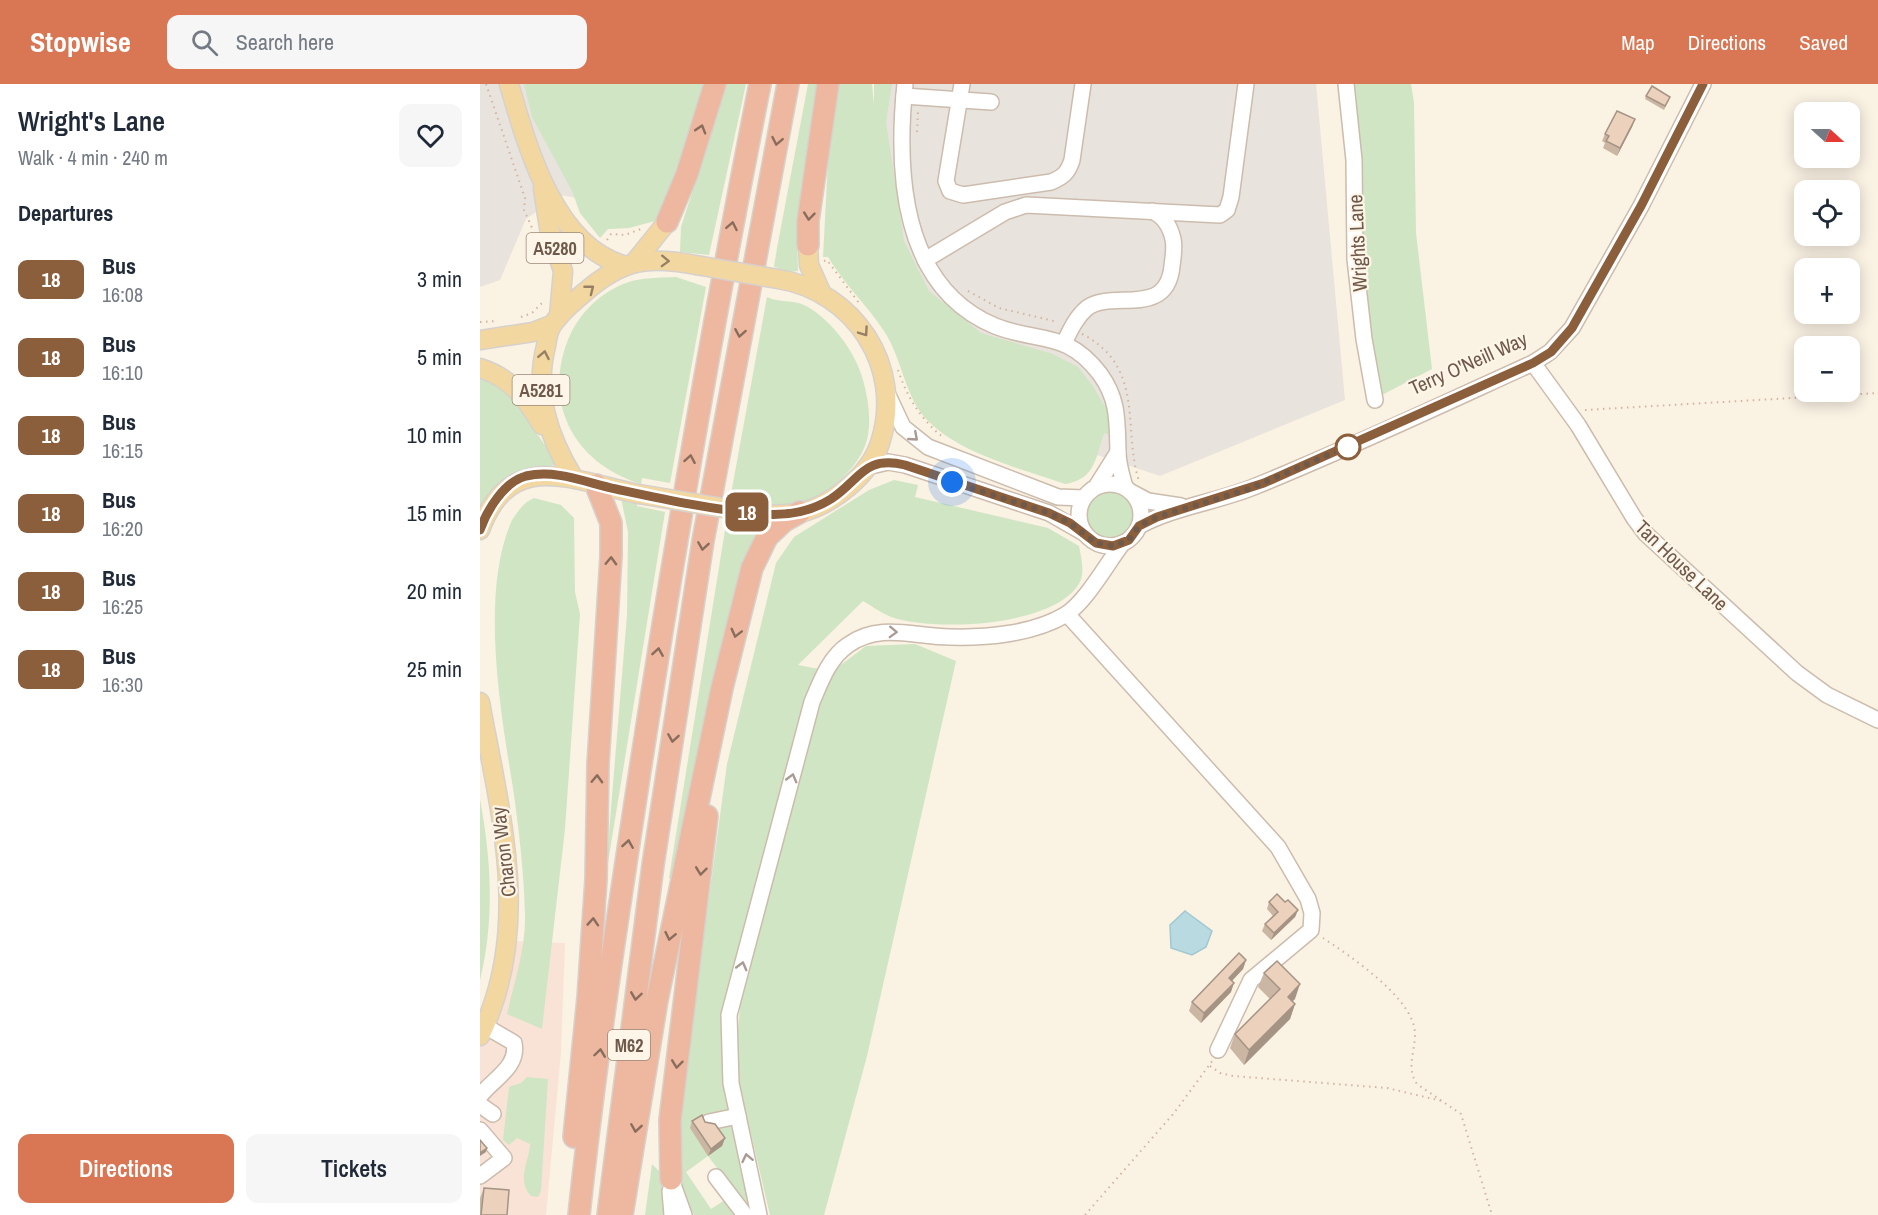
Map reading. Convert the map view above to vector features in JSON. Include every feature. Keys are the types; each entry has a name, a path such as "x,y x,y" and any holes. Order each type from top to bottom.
{"highway":[{"path":"667,222 687,174 715,84"},
{"name":"M62","path":"579,1215 625,868 676,538 729,237 760,84"},
{"name":"M62","path":"608,1215 653,865 703,541 788,84"},
{"path":"808,245 808,221 828,84"},
{"path":"564,1215 588,998 596,879 598,764 609,619 611,523 608,509 596,485"},
{"path":"622,1215 657,1000 722,688 756,555 774,529 800,512"},
{"path":"671,1179 670,1120 722,688"}],"main road":[{"name":"A5280","path":"509,84 541,179 549,228 563,271 555,321"},
{"name":"A5280","path":"541,179 583,243 598,255 629,264"},
{"path":"480,340 533,332 555,321 589,289 629,264 667,222"},
{"path":"808,245 809,265 821,292"},
{"path":"480,530 495,501 510,485 526,476 573,477 596,485 639,494 753,513 800,512 831,499 867,467 880,443 885,387 878,358 864,332 845,310 821,292 778,279 670,260 629,264"},
{"name":"A5281","path":"555,321 542,361 541,386 546,419 558,453"},
{"name":"A5281","path":"480,368 497,373 512,383 532,409 573,477"},
{"name":"Charon Way","path":"480,702 509,866 510,896 507,946 498,987 482,1031"}],"street":[{"path":"961,91 946,181 950,191 963,195 1061,178 1069,171 1083,84"},
{"path":"925,260 1005,212 1026,206 1220,215 1227,210 1246,99 1246,84"},
{"name":"Wrights Lane","path":"1346,84 1354,160 1355,259 1364,339 1375,400"},
{"path":"1139,526 1188,507 1246,490 1317,461 1533,363 1551,352 1572,328 1641,206 1703,84"},
{"path":"759,1215 731,1083 729,1015 812,702 827,667 847,645 871,634 897,632 951,638 992,635 1038,626 1067,614 1122,544 1135,534 1139,526 1141,509 1129,490 1118,452 1118,417 1108,387 1092,364 1064,343 996,326 961,306 937,282 925,260 910,220 906,200 901,123 904,90 961,91 991,102"},
{"path":"1064,343 1077,319 1089,306 1146,298 1162,292 1171,281 1174,247 1171,231 1162,215 1149,210"},
{"name":"Tan House Lane","path":"1533,363 1571,416 1646,534 1797,672 1827,695 1878,720"},
{"path":"885,387 903,427 928,447 1058,497 1084,498"},
{"path":"1095,580 1094,552 1079,517 1084,498 1096,487 1118,452"},
{"path":"867,467 888,462 905,465 1049,513 1104,546 1122,544"},
{"path":"1096,487 1111,484 1154,502 1188,507"},
{"path":"1067,614 1278,847 1308,899 1312,913 1311,930 1251,980 1218,1050"},
{"path":"480,1096 514,1062 516,1052 514,1043 482,1031"},
{"path":"709,1122 738,1116"},
{"path":"480,1130 504,1158 480,1176"},
{"path":"716,1177 745,1215"},
{"path":"671,1179 669,1200 672,1215"},
{"path":"671,1179 684,1215"}],"path":[{"path":"486,84 525,198 524,210 535,233"},
{"path":"916,141 919,107"},
{"path":"611,234 625,235 643,228"},
{"path":"827,260 836,276 862,306"},
{"path":"963,288 999,308 1058,322"},
{"path":"525,316 538,309 549,293"},
{"path":"895,363 913,405 924,419 951,442"},
{"path":"1571,416 1592,408 1878,393"},
{"path":"1311,930 1367,971 1401,1001 1414,1022 1413,1077 1425,1090 1448,1103 1461,1114 1492,1215"},
{"path":"1085,1215 1174,1113 1210,1066 1218,1050"},
{"path":"1210,1066 1220,1073 1233,1076 1387,1088 1448,1103"}],"shaded area":[{"path":"480,84 676,84 589,200 560,195 526,219 500,280 480,287"},
{"path":"874,84 1316,84 1345,400 1160,476 995,421 880,237"},
{"path":"513,941 565,943 561,1052 546,1215 480,1215 480,1041"}],"green space":[{"path":"524,84 707,84 684,166 655,221 629,228 608,229 600,238 580,213 572,191 532,117"},
{"path":"727,84 746,84 709,255 680,252 681,227"},
{"path":"808,84 821,84 797,232 798,271 779,273 779,268 774,267"},
{"path":"839,84 872,84 874,105 874,84 892,84 886,122 904,241 929,291 981,333 1053,354 1078,367 1093,386 1107,410 1113,435 1104,433 1096,460 1082,478 1065,484 1006,464 947,437 931,424 919,410 884,331 828,257 823,257 828,162"},
{"path":"1349,84 1411,84 1414,103 1416,233 1432,369 1378,397 1361,259"},
{"path":"676,277 706,287 670,483 642,478 641,484 617,474 597,461 581,445 569,426 562,406 559,383 562,359 570,335 586,311 600,297 632,281"},
{"path":"767,297 806,306 834,328 849,348 860,370 868,408 869,428 864,448 848,472 838,482 812,499 786,507 754,507 755,498 731,494"},
{"path":"480,377 509,394 559,465 521,470 512,474 497,486 480,508"},
{"path":"894,480 918,485 915,497 1048,528 1079,546 1082,564 1080,582 1067,597 1046,609 1021,617 992,622 935,624 910,622 891,617 863,601 798,665 819,669 733,969 725,1028 730,1111 709,1127 733,1121 753,1209 749,1210 708,1156 686,1172 711,1209 725,1200 741,1215 694,1215 676,1180 680,1113 727,764 776,563 794,537 869,490"},
{"path":"1110,492 1126,499 1133,515 1126,531 1110,538 1094,531 1087,515 1094,499"},
{"path":"534,498 561,505 574,518 575,592 580,614 565,829 542,1029 507,1014 522,952 525,915 519,836 499,687 495,616 502,549 512,520 524,505"},
{"path":"621,498 637,502 637,506 665,512 605,881 627,615 628,532"},
{"path":"726,524 763,527 676,879 669,878"},
{"path":"915,644 956,661 867,1056 824,1215 770,1215 740,1088 737,1041 741,996 819,707 834,670 866,646"},
{"path":"480,799 487,844 490,889 488,934 480,980"},
{"path":"527,1077 548,1079 541,1191 538,1197 531,1196 524,1184 524,1171 530,1144 517,1138 509,1145 503,1140 509,1087 521,1083"},
{"path":"652,1164 663,1175 668,1215 645,1215"}],"water":[{"path":"1185,911 1212,931 1206,947 1192,955 1171,948 1170,925"}],"building":[{"path":"1652,86 1670,97 1665,106 1646,96"},
{"path":"1617,111 1635,119 1620,148 1606,141 1609,136 1605,134"},
{"path":"1277,894 1285,902 1288,900 1298,910 1274,933 1265,924 1278,912 1269,902"},
{"path":"1239,953 1246,960 1229,978 1234,983 1204,1013 1192,1002"},
{"path":"1277,961 1300,984 1288,997 1295,1004 1249,1050 1235,1034 1280,989 1264,973"},
{"path":"702,1115 705,1122 715,1124 725,1138 711,1149 692,1121"},
{"path":"480,1140 487,1148 480,1153"},
{"path":"484,1188 509,1190 507,1215 481,1215"}],"bus line":[{"name":"18","path":"480,530 495,501 510,485 526,476 573,477 632,493 753,513 776,514 800,512 817,506 844,489 867,467 888,462 905,465 970,488 1003,496 1049,513 1070,523 1096,543 1104,546 1122,544 1135,534 1139,526 1157,517 1246,490 1317,461 1533,363 1551,352 1560,344 1584,308 1641,206 1694,97 1703,84"}],"route":[{"path":"952,482 1003,496 1049,513 1070,523 1096,543 1113,546 1129,540 1139,526 1157,517 1246,490 1354,444 1348,447"}]}
